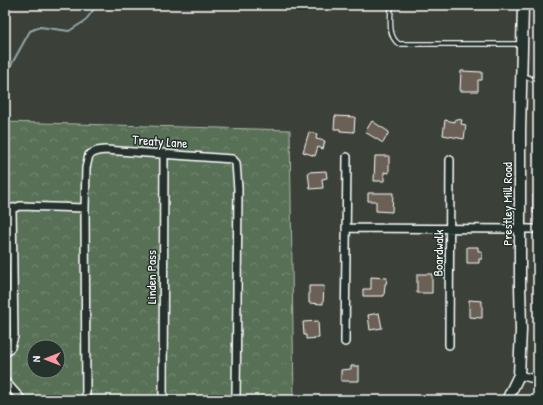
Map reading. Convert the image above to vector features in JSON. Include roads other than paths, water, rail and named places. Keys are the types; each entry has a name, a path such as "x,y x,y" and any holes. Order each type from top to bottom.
{"street":[{"name":"Prestley Mill Road","path":"507,400 519,375 521,330 520,131 523,5"},
{"name":"Treaty Lane","path":"86,400 86,168 90,155 97,151 105,150 232,159 236,163 238,190 236,400"},
{"name":"Linden Pass","path":"163,400 164,153"},
{"path":"345,342 347,157"},
{"name":"Boardwalk","path":"449,345 450,160"},
{"path":"5,353 11,346 14,336 9,210 20,206 85,208"},
{"path":"346,228 538,229"},
{"path":"519,375 538,380"},
{"path":"5,381 22,400"}],"lane":[{"path":"391,5 392,38 399,44 522,44"},
{"path":"522,74 538,82"}],"waterway":[{"path":"5,76 30,31 40,27 69,31 85,21 97,5"}]}
